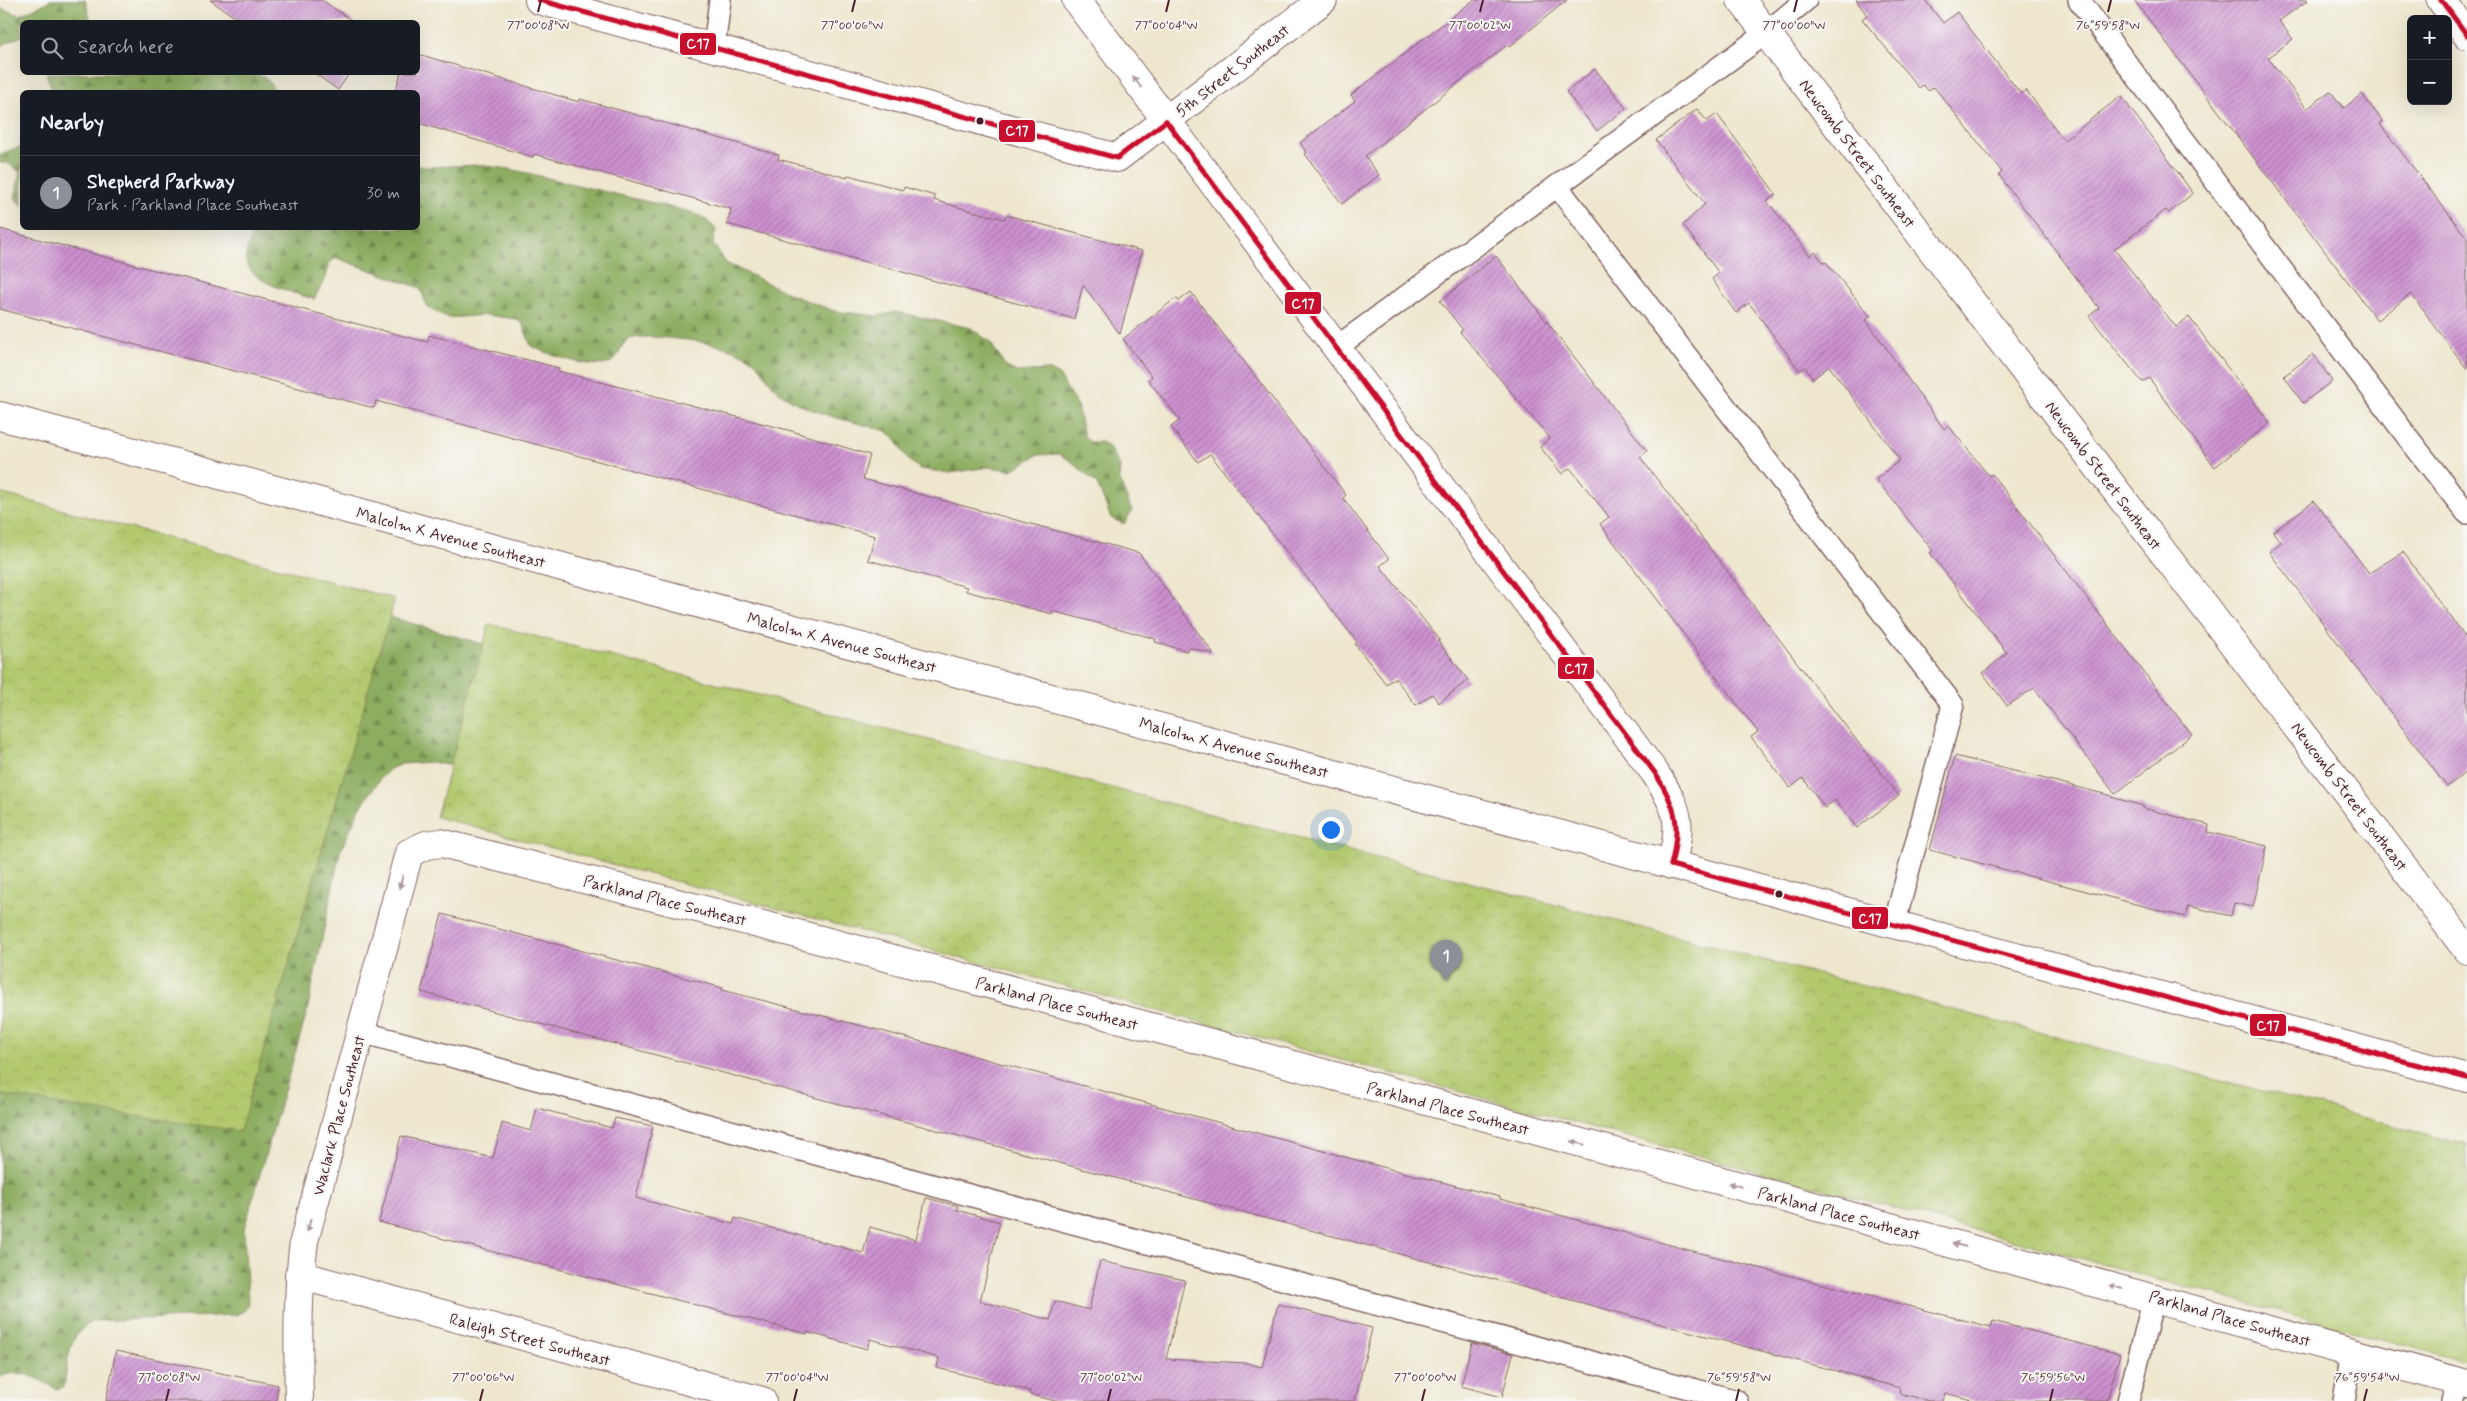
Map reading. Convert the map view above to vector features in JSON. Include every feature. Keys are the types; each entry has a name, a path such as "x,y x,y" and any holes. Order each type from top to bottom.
{"street":[{"path":"539,0 714,48"},
{"path":"1076,0 1655,773 1672,800 1678,822 1678,840 1671,865"},
{"name":"5th Street Southeast","path":"714,48 1117,158 1323,0"},
{"name":"Newcomb Street Southeast","path":"1741,0 2467,950"},
{"path":"2441,0 2467,34"},
{"name":"Malcolm X Avenue Southeast","path":"0,416 2467,1078"},
{"name":"Parkland Place Southeast","path":"426,845 441,842 841,945 2154,1297 2352,1352 2459,1389"},
{"name":"Waclark Place Southeast","path":"299,1401 297,1330 304,1241 408,853 426,845"},
{"name":"Raleigh Street Southeast","path":"300,1275 762,1401"}],"lane":[{"path":"714,48 720,0"},
{"path":"1337,347 1766,33 1806,0"},
{"path":"2079,0 2409,439 2467,512"},
{"path":"1558,186 1953,705 1894,925"},
{"path":"361,1032 1737,1401"},
{"path":"2128,1401 2154,1297"},
{"path":"2344,1401 2352,1352"}],"green space":[{"path":"49,0 85,0 90,20 20,20 20,37 0,46 0,8 20,15"},
{"path":"47,75 260,75 267,79 275,90 52,90"},
{"path":"20,147 20,172 8,163 0,163 0,154"},
{"path":"478,165 510,169 691,212 704,218 716,229 713,244 726,263 794,296 835,311 878,316 896,312 971,328 990,342 1006,367 1017,372 1048,370 1059,375 1077,406 1084,436 1090,442 1101,442 1109,447 1120,466 1119,479 1132,511 1124,524 1111,518 1097,484 1071,461 1059,454 1037,455 1012,470 988,467 951,473 920,469 908,460 895,438 887,431 835,417 798,404 778,390 752,360 744,354 722,346 678,339 636,338 626,341 616,358 611,362 603,364 583,363 559,357 531,346 522,323 515,319 486,315 449,318 428,308 420,288 337,258 330,262 326,277 314,299 285,290 254,274 248,266 246,258 253,230 420,230 420,166 426,167"},
{"path":"20,172 20,204 15,198"},
{"path":"0,493 395,599 240,1131 87,1109 0,1094"},
{"path":"0,511 241,574 535,659 498,776 432,762 401,764 390,769 380,779 360,808 340,852 307,1012 244,1229 248,1303 245,1310 236,1315 94,1321 85,1326 74,1340 68,1358 64,1387 56,1389 43,1381 22,1374 8,1374 0,1377"},
{"path":"489,624 2467,1145 2467,1362 436,817"}],"building":[{"path":"210,0 322,0 351,20 239,20"},
{"path":"1474,0 1567,0 1509,47 1507,45 1365,156 1379,175 1342,204 1305,154 1307,153 1300,143 1355,101 1351,95"},
{"path":"1856,0 1925,0 1943,23 1957,12 2021,94 2026,90 2064,140 2121,96 2193,193 2169,213 2166,210 2114,249 2176,327 2189,317 2270,423 2215,467 2149,378 2142,382 2089,316 2099,308 1999,175 2002,172 1934,87 1929,91 1923,85 1919,88 1862,19 1867,15"},
{"path":"2134,0 2308,0 2279,21 2293,39 2268,58 2307,109 2330,91 2344,108 2362,94 2383,122 2380,124 2467,238 2467,369 2411,294 2377,320"},
{"path":"420,55 579,102 580,99 779,155 778,159 847,178 848,175 903,190 904,187 935,196 934,200 968,210 1005,219 1006,215 1142,251 1120,334 1083,285 1074,319 727,224 731,209 534,154 533,157 420,124 420,90 396,90 400,75 420,75"},
{"path":"1595,69 1626,108 1597,131 1566,92"},
{"path":"317,75 348,75 338,90"},
{"path":"1697,109 1707,121 1717,114 1776,194 1767,201 1810,256 1815,252 1824,263 1826,262 1870,316 1866,320 1944,429 1948,425 1989,476 1992,474 2192,735 2115,794 2034,688 2007,706 1983,673 2007,653 1930,553 1933,551 1876,479 1900,460 1829,366 1813,379 1805,367 1800,371 1749,303 1736,313 1712,279 1719,273 1683,225 1705,204 1656,140"},
{"path":"0,229 427,342 429,335 559,368 558,371 788,430 870,455 863,479 1139,553 1214,654 1188,647 1187,651 1155,642 1156,639 1117,628 1052,611 1052,614 966,591 967,587 868,560 875,536 376,401 374,408 0,309"},
{"path":"1496,256 1647,451 1640,457 1899,796 1857,828 1835,800 1825,808 1803,778 1790,788 1751,737 1758,732 1600,524 1609,517 1570,468 1562,474 1540,447 1550,438 1460,332 1463,330 1440,301"},
{"path":"1191,292 1346,495 1343,498 1389,559 1380,566 1440,640 1438,641 1468,680 1439,703 1432,694 1416,705 1395,678 1386,684 1355,644 1358,643 1210,454 1198,462 1171,427 1180,420 1148,380 1152,377 1123,339 1176,298 1179,301"},
{"path":"2313,354 2332,381 2303,403 2284,376"},
{"path":"2314,501 2369,573 2403,552 2467,639 2467,771 2447,787 2269,552 2281,542 2273,532"},
{"path":"1955,756 2112,796 2143,806 2143,808 2209,825 2208,832 2267,846 2253,907 2234,903 2231,916 2188,906 2185,917 1930,850"},
{"path":"442,914 1500,1197 1500,1199 1685,1249 1991,1327 1993,1321 2120,1354 2107,1401 1975,1401 1945,1393 1942,1401 1929,1401 1899,1393 1900,1388 421,992"},
{"path":"537,1108 612,1128 615,1118 653,1126 636,1198 733,1224 735,1218 863,1253 870,1227 916,1240 926,1198 958,1206 957,1210 1000,1222 980,1301 1050,1320 1055,1301 1089,1310 1100,1261 1185,1280 1166,1359 1247,1363 1262,1367 1278,1304 1372,1328 1355,1401 1055,1401 1029,1394 1030,1391 937,1368 939,1358 870,1339 867,1349 379,1222 401,1136 493,1158 502,1123 531,1131"},
{"path":"1472,1343 1513,1354 1502,1397 1461,1386"},
{"path":"116,1351 278,1385 276,1401 106,1401"}],"transit line":[{"name":"C17","path":"539,0 1117,158 1166,121"},
{"name":"C17","path":"2441,0 2467,35"},
{"name":"C17","path":"1166,121 1655,773 1668,797 1675,817 1676,839 1671,865"},
{"name":"C17","path":"1671,865 2467,1078"}],"place":[{"name":"Shepherd Parkway","path":"1446,981"}]}
